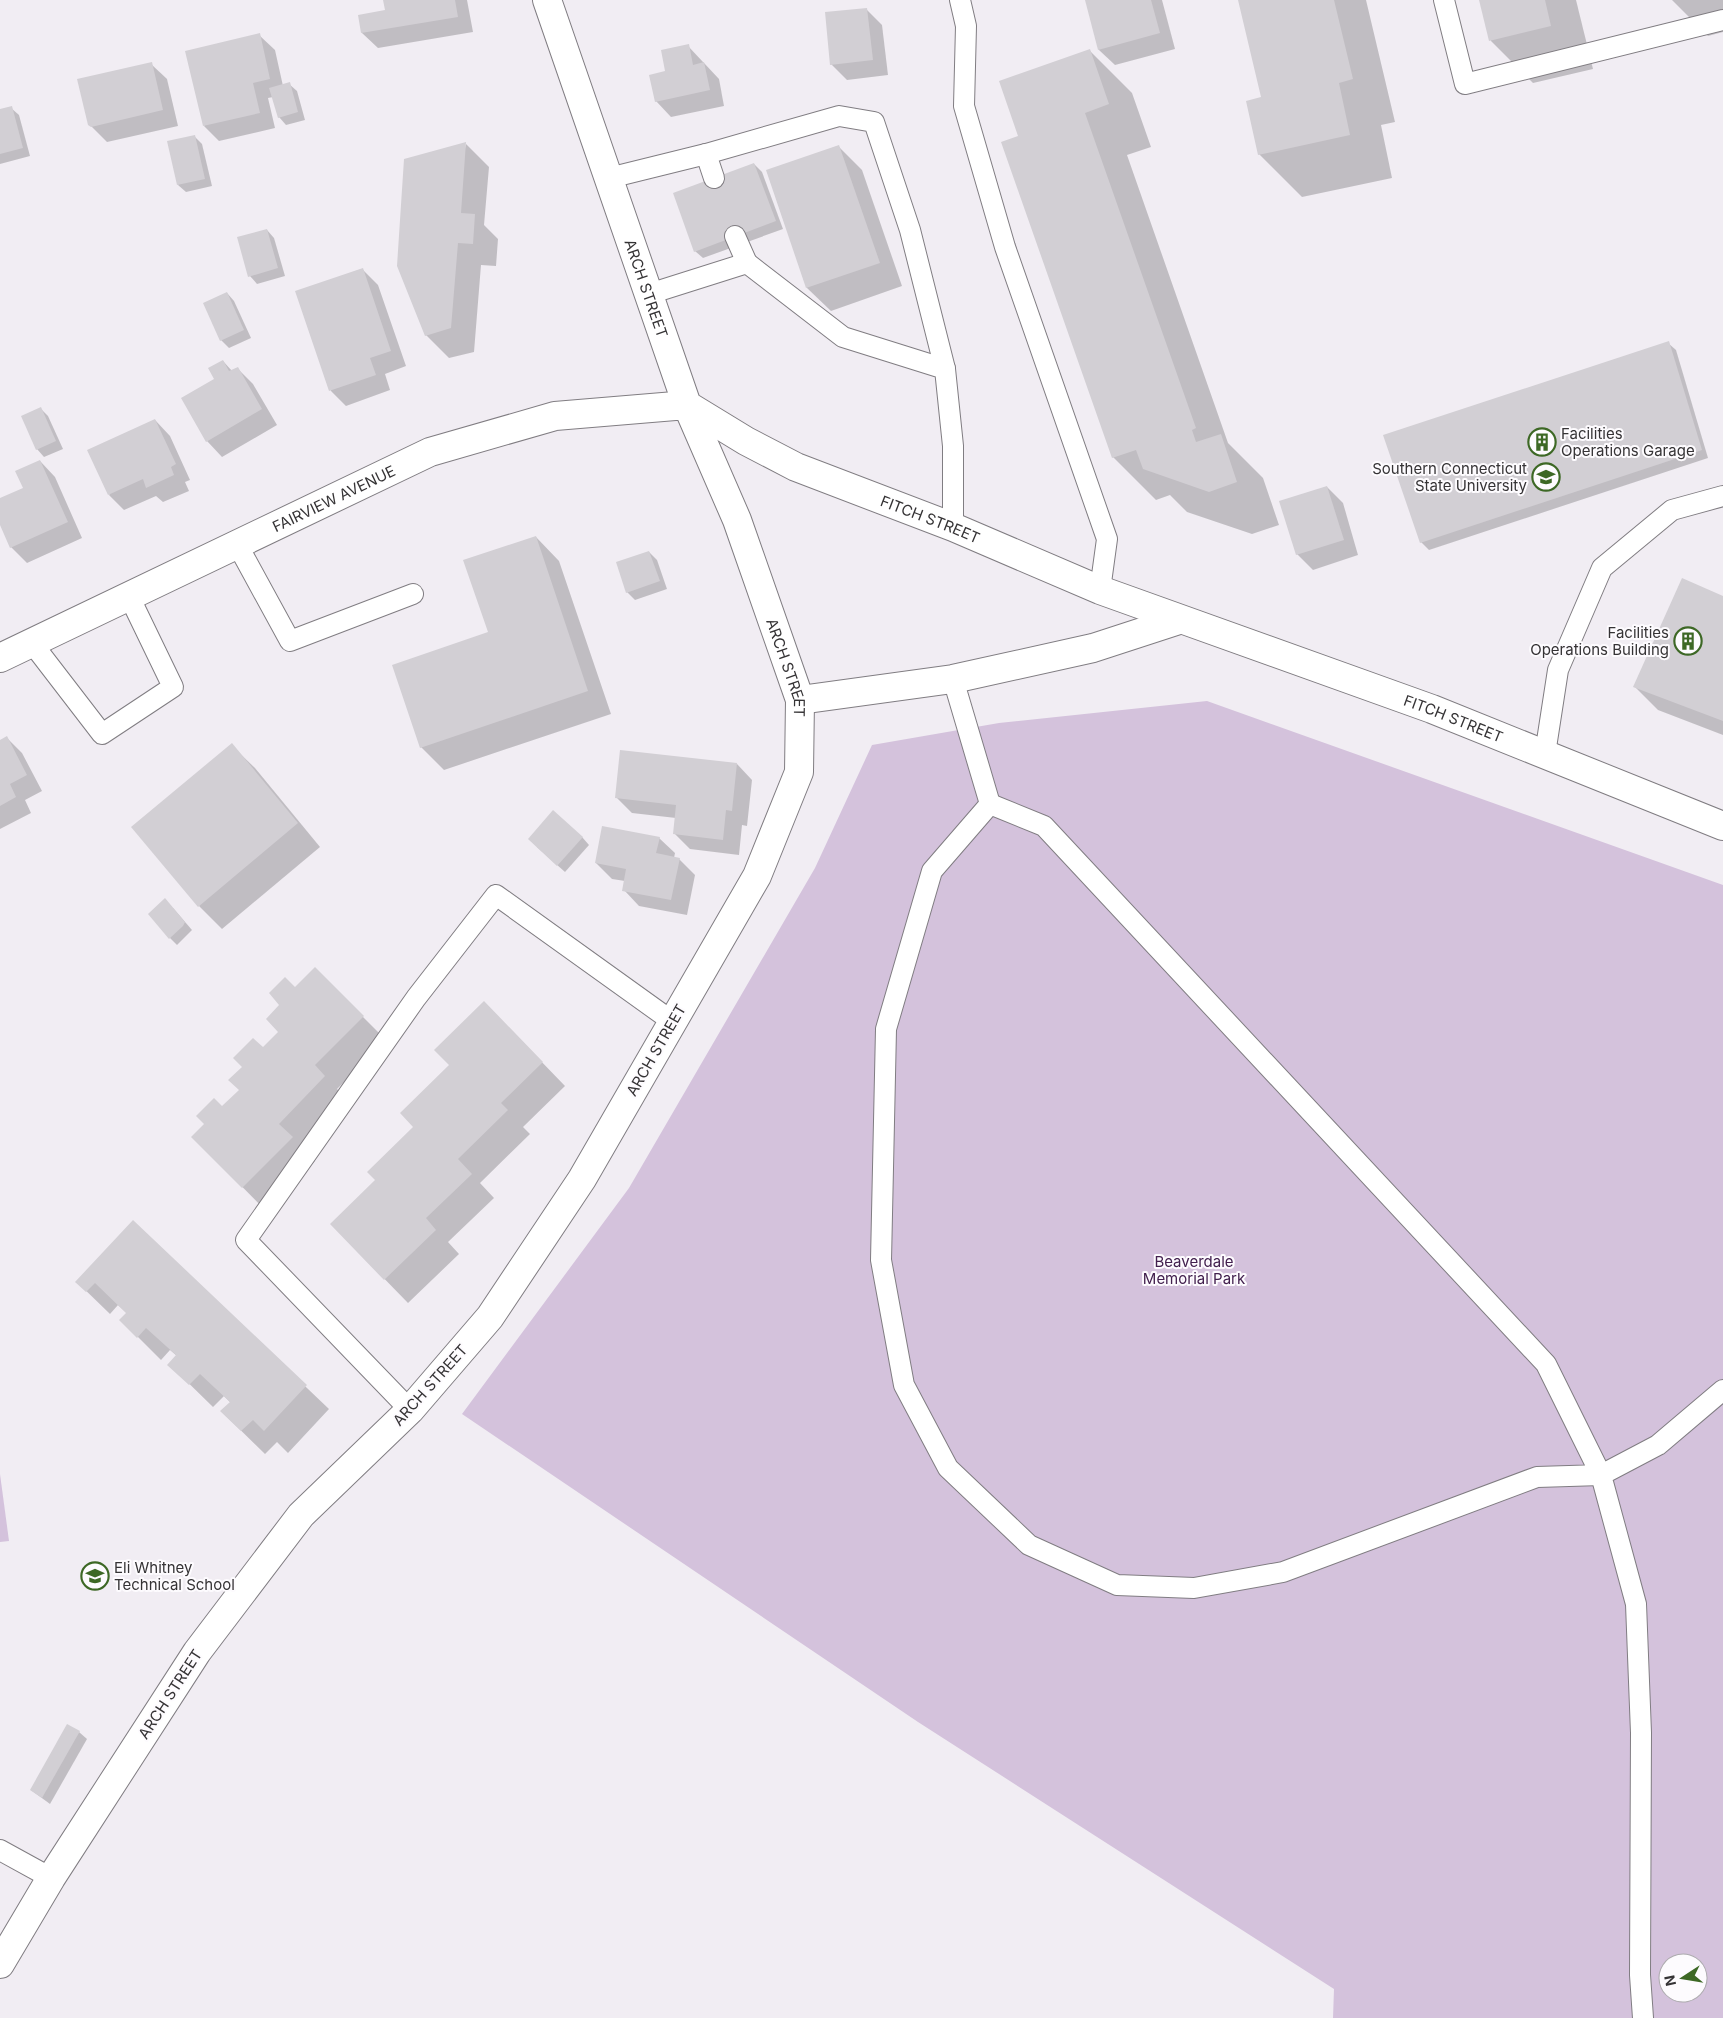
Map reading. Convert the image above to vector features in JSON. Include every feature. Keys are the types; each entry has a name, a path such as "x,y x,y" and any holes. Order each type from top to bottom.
{"street":[{"name":"ARCH STREET","path":"0,1964 51,1878 197,1652 295,1523 410,1410 490,1317 582,1179 757,876 799,772 800,700 736,520 687,405 548,0"},
{"name":"FITCH STREET","path":"687,405 746,441 796,466 953,526 1100,590 1179,620 1432,709 1723,826"},
{"name":"FAIRVIEW AVENUE","path":"0,658 430,452 555,416 687,405"},
{"path":"800,700 953,679 1093,648 1179,620"}],"lane":[{"path":"960,0 966,26 964,106 1005,247 1107,538 1100,590"},
{"path":"1444,0 1465,84 1723,20"},
{"path":"609,178 706,154 839,116 874,122 910,230 945,370 953,446 953,526"},
{"path":"706,154 714,178"},
{"path":"735,236 747,263 843,337 945,370"},
{"path":"649,294 747,263"},
{"path":"1544,754 1558,670 1602,568 1672,510 1723,496"},
{"path":"238,544 290,641 413,594"},
{"path":"32,643 102,734 173,686 129,596"},
{"path":"953,679 990,804"},
{"path":"990,804 1044,826 1546,1364 1601,1475 1636,1604 1641,1733 1640,1975 1643,2018"},
{"path":"990,804 932,871 886,1029 881,1260 904,1384 948,1468 1029,1545 1117,1585 1194,1588 1283,1572 1537,1476 1601,1475 1658,1445 1723,1390"},
{"path":"410,1410 246,1240 416,998 496,895 673,1022"},
{"path":"0,1850 51,1878"}],"green space":[{"name":"Beaverdale Memorial Park","path":"1207,701 1723,885 1723,2018 1333,2018 1334,1989 918,1722 462,1414 629,1188 815,868 872,745 999,723"},
{"path":"0,1474 9,1541 0,1542"}],"building":[{"path":"383,0 455,0 458,17 361,33 358,15 385,10"},
{"path":"1085,0 1151,0 1160,33 1098,50"},
{"path":"1238,0 1334,0 1353,79 1339,83 1350,135 1258,155 1246,101 1261,97"},
{"path":"1479,0 1545,0 1551,26 1489,41"},
{"path":"867,8 873,60 830,65 825,12"},
{"path":"260,33 270,79 253,83 260,113 203,126 185,51"},
{"path":"689,44 693,65 704,62 710,90 655,102 649,75 665,71 661,50"},
{"path":"1090,49 1109,104 1085,113 1196,428 1192,430 1196,442 1221,434 1237,482 1209,492 1143,469 1136,450 1112,458 1001,142 1018,136 999,81"},
{"path":"152,62 163,110 91,127 88,125 77,79"},
{"path":"290,82 298,112 278,118 269,88"},
{"path":"12,106 23,148 0,154 0,109"},
{"path":"195,135 205,179 177,185 167,141"},
{"path":"466,142 461,213 475,214 473,244 458,243 451,328 425,336 397,266 404,159"},
{"path":"839,145 880,263 806,288 766,170"},
{"path":"754,163 776,221 694,252 673,193"},
{"path":"267,229 278,268 248,277 237,237"},
{"path":"363,268 391,351 370,358 376,375 329,391 295,291"},
{"path":"227,292 244,330 220,341 203,303"},
{"name":"Facilities Operations Garage","path":"1669,341 1702,450 1420,543 1383,435"},
{"path":"223,360 229,371 238,367 262,409 206,442 181,398 214,379 208,368"},
{"path":"41,407 56,441 36,450 21,416"},
{"path":"155,419 176,464 171,467 174,475 146,488 143,479 108,495 87,450"},
{"path":"40,460 68,522 10,548 0,525 0,498 23,488 15,471"},
{"path":"1327,486 1344,540 1296,555 1279,501"},
{"path":"536,536 588,691 420,748 392,665 488,632 463,560"},
{"path":"649,551 660,581 626,593 616,562"},
{"name":"Facilities Operations Building","path":"1682,578 1723,596 1723,721 1633,687"},
{"path":"7,736 27,775 10,784 16,797 0,806 0,740"},
{"path":"232,743 298,823 198,907 131,827"},
{"path":"620,750 737,763 732,811 726,810 723,840 673,834 676,805 615,798"},
{"path":"553,810 583,837 557,866 528,839"},
{"path":"602,826 660,837 656,853 680,858 671,900 622,891 626,869 595,863"},
{"path":"165,898 185,922 169,939 148,914"},
{"path":"315,967 364,1016 315,1065 325,1076 279,1124 293,1137 242,1188 191,1137 204,1124 196,1116 214,1098 222,1106 239,1090 228,1080 242,1067 233,1058 253,1038 263,1047 278,1032 266,1019 279,1005 269,993 285,977 295,987"},
{"path":"484,1001 543,1062 501,1103 508,1110 458,1159 472,1174 426,1218 436,1230 384,1280 330,1224 375,1180 367,1172 413,1127 400,1113 449,1065 434,1050"},
{"path":"133,1220 307,1385 264,1431 253,1420 241,1431 220,1411 230,1402 200,1374 189,1385 167,1365 176,1355 146,1328 137,1338 119,1320 126,1313 95,1283 86,1292 75,1282"},
{"path":"67,1724 80,1731 42,1798 30,1790"}],"place":[{"name":"Facilities Operations Garage","path":"1542,442"},
{"name":"Southern Connecticut State University","path":"1546,477"},
{"name":"Facilities Operations Building","path":"1688,641"},
{"name":"Eli Whitney Technical School","path":"95,1576"}]}
